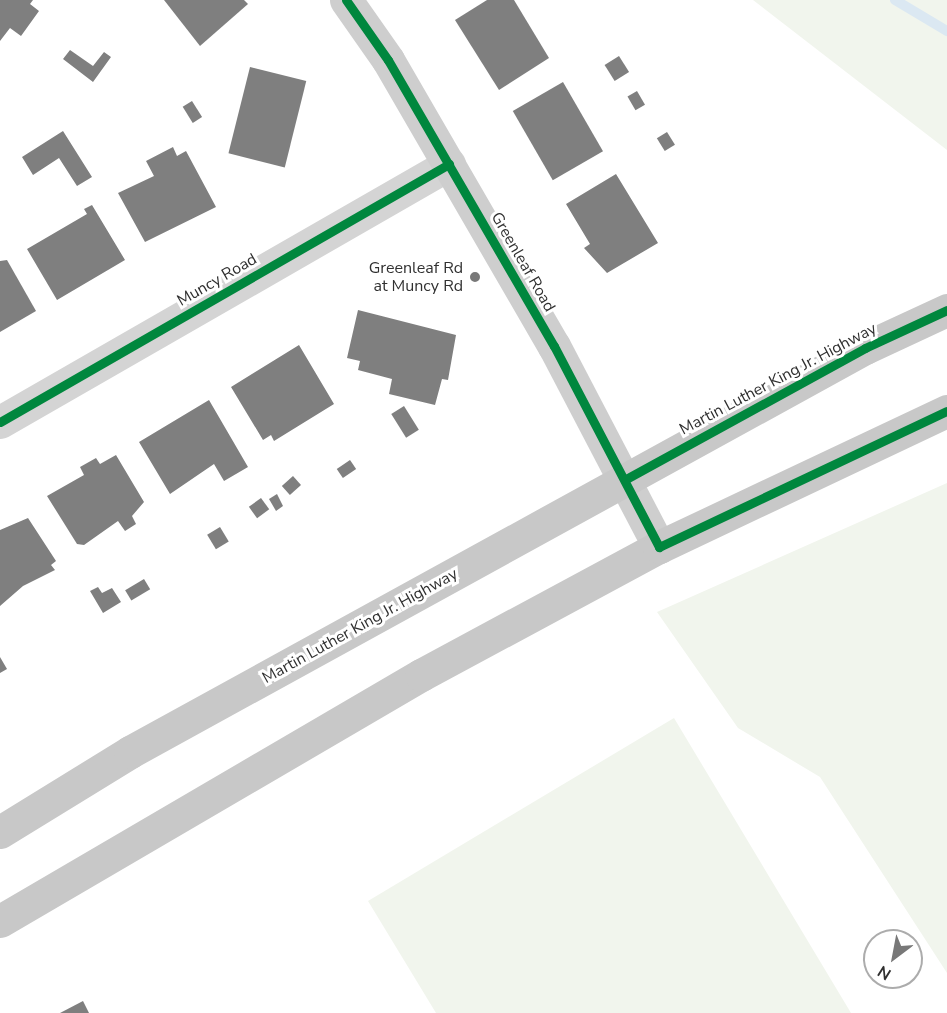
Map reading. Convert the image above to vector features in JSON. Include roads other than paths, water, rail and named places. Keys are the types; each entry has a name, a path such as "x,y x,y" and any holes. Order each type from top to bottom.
{"main road":[{"name":"Martin Luther King Jr. Highway","path":"0,832 130,752 865,348 947,310"},
{"path":"0,921 421,675 658,547 947,411"}],"street":[{"name":"Greenleaf Road","path":"346,0 449,164 626,480 658,547"},
{"name":"Muncy Road","path":"0,422 449,164"}],"waterway":[{"path":"895,0 947,31"}],"place":[{"name":"Greenleaf Rd at Muncy Rd","path":"475,277"}]}
